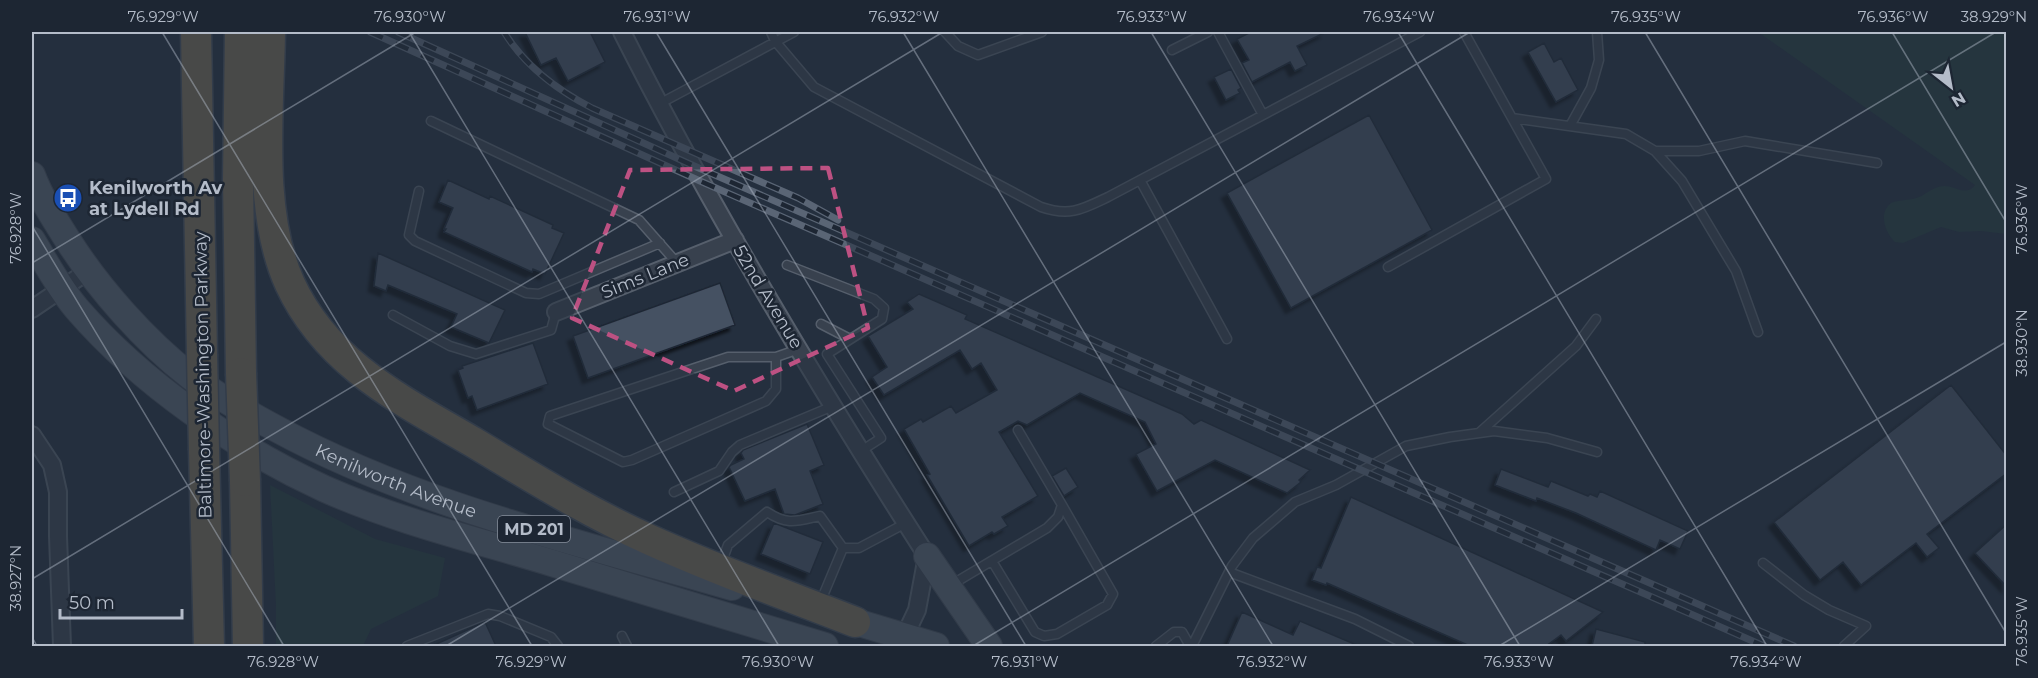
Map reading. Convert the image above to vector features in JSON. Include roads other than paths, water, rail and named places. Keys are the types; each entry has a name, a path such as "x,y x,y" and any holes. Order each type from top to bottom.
{"highway":[{"name":"Baltimore-Washington Parkway","path":"196,32 209,646"},
{"name":"Baltimore-Washington Parkway","path":"240,32 238,180 248,646"},
{"path":"270,32 268,175 276,245 290,284 306,311 341,355 372,381 558,492 648,539 855,622"}],"main road":[{"name":"Kenilworth Avenue","path":"32,175 40,195 88,271 153,343 189,375 226,401 313,449 439,500 855,622 902,641 936,646"},
{"name":"Kenilworth Avenue","path":"32,240 77,309 147,377 241,444 325,489 402,518 825,646"},
{"path":"927,556 989,646"}],"street":[{"name":"52nd Avenue","path":"622,32 700,181 833,406 927,556"},
{"name":"Sims Lane","path":"556,312 735,240"},
{"path":"32,309 88,271"},
{"path":"32,435 52,465 58,492 62,646"},
{"path":"902,641 917,610 927,556"}],"lane":[{"path":"771,32 814,87 1041,207 1055,212 1069,213 1140,180 1420,32"},
{"path":"658,104 794,32"},
{"path":"945,32 958,46 978,55 1042,32"},
{"path":"1172,50 1208,32"},
{"path":"1218,32 1263,115"},
{"path":"1388,267 1546,179 1464,32"},
{"path":"1570,126 1591,88 1599,60 1597,32"},
{"path":"1512,118 1626,134 1655,151 1682,182 1736,271 1758,332"},
{"path":"432,121 639,220 677,263"},
{"path":"1655,151 1700,151 1745,141 1877,163"},
{"path":"1140,180 1227,339"},
{"path":"419,191 409,235 415,241 526,293 539,294 660,243"},
{"path":"787,265 874,299 884,308 882,319 827,354 881,438 861,451"},
{"path":"393,315 450,346 476,354 551,330 556,312"},
{"path":"1480,433 1576,346 1596,319"},
{"path":"821,324 850,339"},
{"path":"776,357 776,389 766,401 632,460 622,462 548,424 550,416 728,357 776,357 799,349"},
{"path":"675,492 719,471 732,452 740,446 833,406"},
{"path":"992,561 1035,632 1044,636 1056,634 1107,605 1113,594 1018,430"},
{"path":"1191,646 1229,572 1253,538 1294,502 1336,485 1406,446 1494,431 1547,438 1597,452"},
{"path":"948,587 1047,528 1058,516 1062,505"},
{"path":"719,568 728,545 767,512 789,523 820,516 843,548"},
{"path":"843,548 860,548 906,523"},
{"path":"818,607 843,548"},
{"path":"1763,562 1804,595 1866,626 1844,646"},
{"path":"1229,572 1355,619 1409,646"},
{"path":"407,646 488,614 500,616 551,637 558,646"},
{"path":"1156,646 1174,632 1182,632 1191,646"},
{"path":"622,636 627,646"}],"railway":[{"path":"370,32 700,181 1764,646"},
{"path":"398,32 692,165 1794,646"},
{"path":"504,32 532,66 554,85 579,101 798,198 838,220"}],"place":[{"name":"Kenilworth Av at Lydell Rd","path":"68,198"}]}
